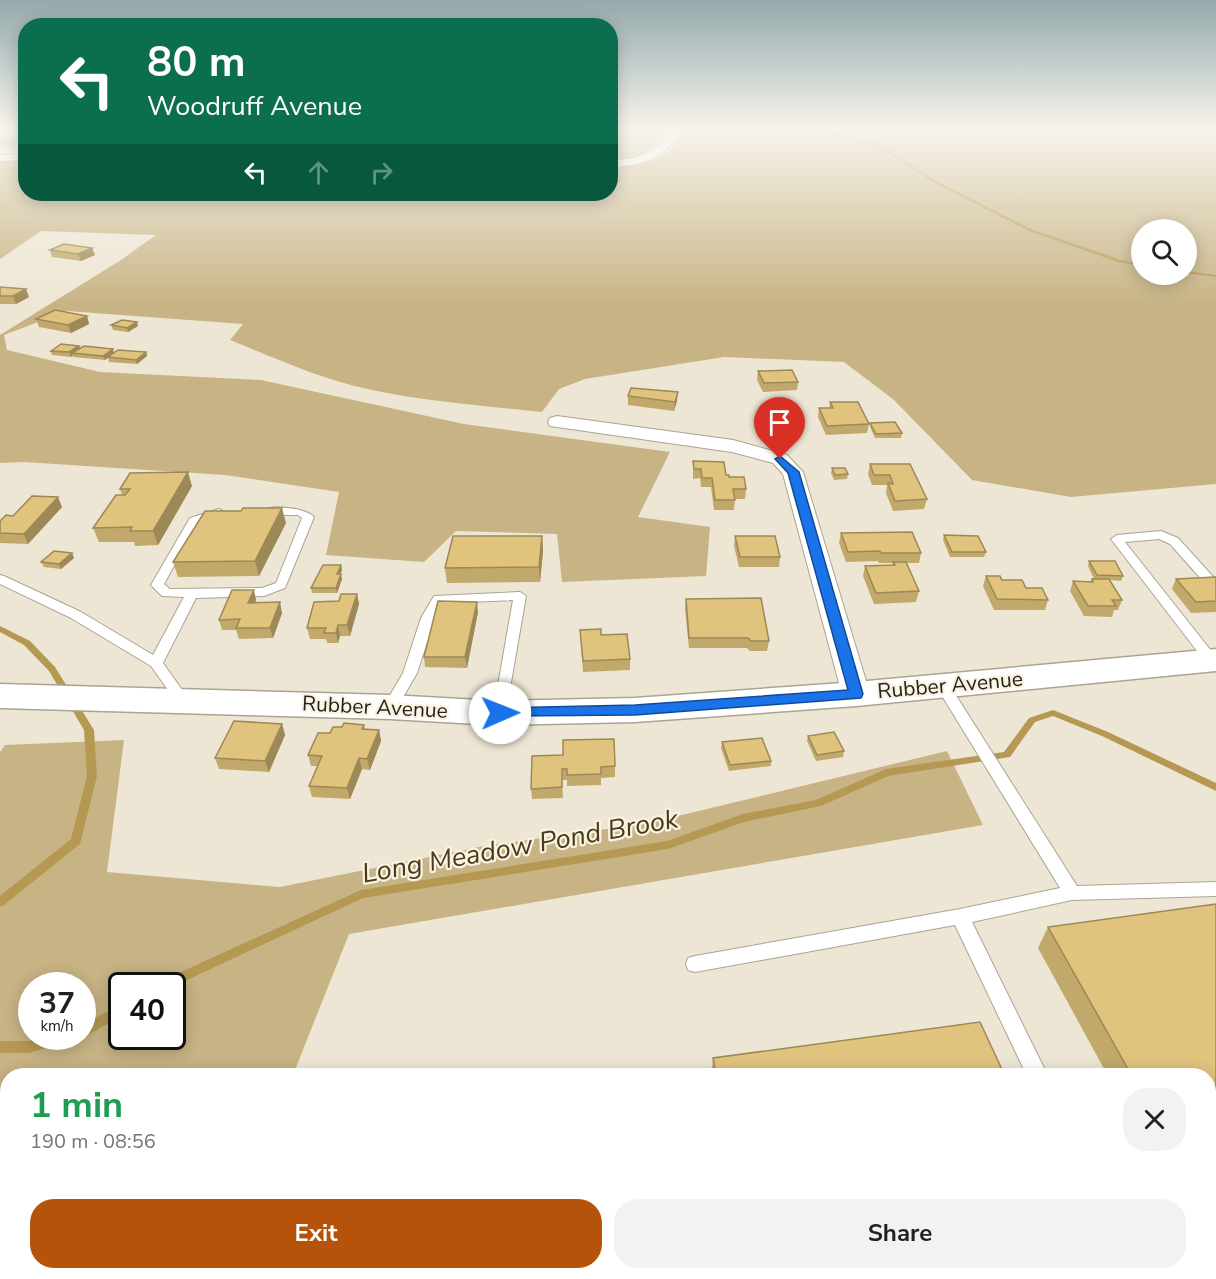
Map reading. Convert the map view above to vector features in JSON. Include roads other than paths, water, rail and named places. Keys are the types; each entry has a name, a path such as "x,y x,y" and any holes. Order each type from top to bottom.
{"street":[{"path":"557,423 733,446 780,459 793,472 856,694"},
{"name":"Rubber Avenue","path":"12,695 390,707 500,713 635,710 856,694 1214,661"}],"lane":[{"path":"236,512 214,512 194,520 157,585 167,593 192,594 264,592 281,585 308,517 300,512 257,512"},
{"path":"1214,661 1117,539 1166,536 1174,541 1215,588"},
{"path":"0,579 76,615 156,663 183,702"},
{"path":"156,663 192,594"},
{"path":"390,707 410,673 428,618 439,599 520,596 500,713"},
{"path":"943,686 1072,893"},
{"path":"695,964 960,917 1072,893 1216,889"},
{"path":"960,917 1034,1068"}],"waterway":[{"path":"946,188 1030,230 1131,263"},
{"path":"1197,273 1216,276"},
{"name":"Long Meadow Pond Brook","path":"0,629 27,643 52,669 89,730 92,776 76,841 0,902"},
{"name":"Long Meadow Pond Brook","path":"186,975 361,894 668,845 743,818 818,803 886,773 1007,755 1032,720 1053,713 1105,734 1216,787"},
{"name":"Long Meadow Pond Brook","path":"96,1024 108,1017"},
{"name":"Long Meadow Pond Brook","path":"0,1047 18,1047"}]}
